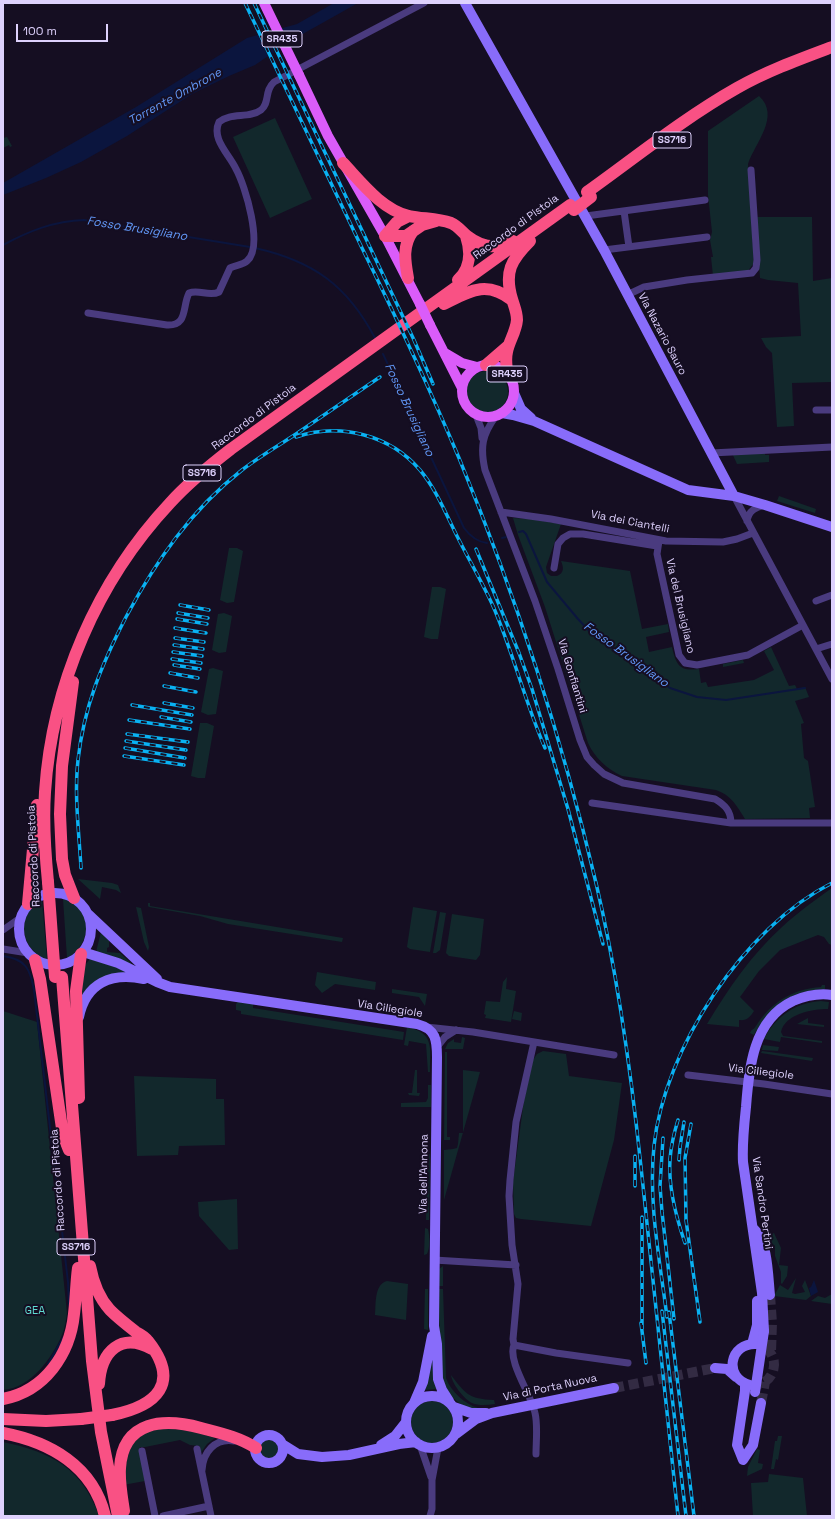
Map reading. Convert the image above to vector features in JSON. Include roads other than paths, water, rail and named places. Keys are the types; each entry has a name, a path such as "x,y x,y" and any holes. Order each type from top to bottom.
{"highway":[{"name":"Raccordo di Pistoia","path":"589,195 682,124 727,94 786,64 832,47"},
{"name":"Raccordo di Pistoia","path":"51,882 53,778 61,725 73,682 88,640 116,585 151,535 183,499 206,477 238,452 535,230 572,207 731,99 790,70 832,54"},
{"path":"344,163 366,187 381,201 393,209 408,216 439,220 455,226 466,236 478,243 492,247 510,243 535,230"},
{"name":"Raccordo di Pistoia","path":"109,1516 90,1404 78,1268 72,1149 59,977 44,819 45,791 51,742 76,651 98,603 132,549 170,502 200,474 231,449 530,241 572,207"},
{"path":"385,236 397,222 408,216"},
{"path":"385,236 406,236 428,223 439,220"},
{"path":"408,278 405,250 408,238 413,231"},
{"path":"442,301 461,278 468,265 470,251 466,236"},
{"path":"507,374 506,357 508,346 517,319 509,279 510,267 530,241"},
{"path":"442,301 483,288 497,291 512,300"},
{"path":"481,366 508,346"},
{"path":"73,682 62,766 60,814 62,859 65,875 74,898"},
{"path":"28,904 41,764 52,718 61,702"},
{"path":"72,1149 79,1111 77,980 82,953"},
{"path":"31,956 40,979 63,1135 72,1149"},
{"name":"Raccordo di Pistoia","path":"72,1149 80,1216 92,1361 101,1432 118,1516"},
{"path":"3,1419 81,1419 112,1414 139,1407 148,1402 158,1392 163,1383 164,1369 162,1362 146,1339 110,1310 99,1295 91,1274 86,1230 80,1216"},
{"path":"3,1400 15,1396 36,1385 51,1372 62,1355 68,1343 74,1318 78,1268"},
{"path":"101,1432 99,1383 102,1366 106,1357 116,1347 127,1343 138,1343 154,1350"},
{"path":"125,1516 120,1476 121,1459 130,1440 143,1428 155,1423 180,1423 233,1436 256,1449"},
{"path":"3,1433 39,1443 69,1460 87,1479 101,1504 105,1516"}],"main road":[{"name":"SR435","path":"264,3 328,136 408,278 462,388"},
{"name":"SR435","path":"445,353 462,362 481,366 498,367 507,374 512,383 514,393 510,405 499,415 486,418 476,415 468,409 462,396 462,388 468,375 481,366"}],"street":[{"path":"88,313 174,325 182,318 189,293 194,292 211,294 219,292 229,270 249,259 254,231 253,220 238,172 217,136 219,122 228,117 250,114 259,111 266,104 268,90 274,82 424,3"},
{"name":"Via Nazario Sauro","path":"465,3 586,216 753,533 832,679"},
{"path":"627,295 644,287 687,280 750,274 754,271 757,260 751,170"},
{"path":"586,216 705,200"},
{"path":"624,211 630,247"},
{"path":"604,250 707,237"},
{"name":"SR435","path":"514,393 521,408 534,421"},
{"path":"816,410 832,410"},
{"name":"Via Gonfiantini","path":"476,415 481,428 485,470 544,626 580,740 587,757 604,774 623,783 715,799 727,808 731,823"},
{"name":"SR435","path":"499,415 513,415 534,421 684,489 706,494 734,496"},
{"name":"Via Gonfiantini","path":"483,441 487,429 499,415"},
{"path":"711,453 832,447"},
{"path":"706,494 718,486 722,474"},
{"path":"734,496 832,527"},
{"path":"747,521 752,510 765,505"},
{"name":"Via dei Ciantelli","path":"501,512 559,520 658,543 723,542 737,540 753,533"},
{"name":"Via del Brusigliano","path":"554,568 558,544 563,538 570,534 581,533 658,543 657,554 679,655 684,663 697,665 748,655 803,625"},
{"path":"816,601 832,595"},
{"path":"816,649 832,644"},
{"path":"592,803 731,823 832,823"},
{"path":"31,956 22,945 19,936 18,927 20,918 28,904 38,896 50,892 62,893 74,898 83,906 88,914 158,983"},
{"path":"3,949 31,956 46,964 59,965 71,961 82,953 88,944 91,935 88,914"},
{"path":"3,930 20,918"},
{"name":"Via Ciliegiole","path":"82,953 118,963 158,983 178,988 614,1055"},
{"path":"77,1023 81,1008 86,998 92,990 102,982 111,978 124,976 158,983"},
{"name":"Via Sandro Pertini","path":"747,1385 764,1331 764,1310 742,1158 748,1082 756,1043 769,1019 784,1006 799,998 813,995 832,995"},
{"name":"Via dell'Annona","path":"425,1027 431,1031 437,1047 434,1326 437,1344 438,1379 442,1390 459,1420 456,1434"},
{"path":"437,1047 445,1037 456,1030"},
{"path":"534,1042 518,1112 512,1152 509,1196 512,1245 518,1284 513,1339 514,1345 512,1351 521,1379 536,1414 536,1454"},
{"name":"Via Ciliegiole","path":"688,1075 832,1094"},
{"path":"752,1227 759,1234 762,1242 770,1296"},
{"path":"434,1260 516,1265"},
{"path":"747,1385 727,1369 715,1368 726,1364 741,1348 754,1344 757,1325 756,1281 758,1263"},
{"name":"Via dell'Annona","path":"406,1422 408,1411 423,1382 434,1326"},
{"path":"514,1345 556,1353 628,1363"},
{"path":"735,1355 733,1368 747,1385"},
{"path":"747,1385 737,1445 743,1460 754,1444 761,1403"},
{"name":"Via di Porta Nuova","path":"456,1434 476,1419 492,1413 614,1388"},
{"path":"414,1402 424,1397 433,1395 442,1397 451,1404"},
{"name":"Via di Porta Nuova","path":"451,1404 471,1413 492,1413"},
{"path":"406,1422 409,1433 418,1444 432,1480"},
{"path":"375,1449 395,1436 406,1422"},
{"path":"298,1454 282,1444 276,1437 267,1436 259,1440 256,1449 259,1458 265,1462 271,1463 279,1459 298,1454 322,1457 341,1456 375,1449 418,1444 427,1448 438,1448 449,1442 456,1434"},
{"path":"202,1470 203,1459 207,1452 212,1446 224,1441 241,1443 256,1449"},
{"path":"279,1459 282,1453 282,1444"},
{"path":"431,1514 432,1480 438,1448"},
{"path":"197,1449 211,1516"},
{"path":"142,1451 155,1516"},
{"path":"163,1516 209,1506"}],"water":[{"name":"Torrente Ombrone","path":"334,3 358,3 292,40 255,65 192,94 127,136 81,162 3,195 3,183 136,107 247,38 297,24"},
{"path":"814,1280 818,1292 811,1296 809,1288"}],"waterway":[{"name":"Fosso Brusigliano","path":"3,245 22,235 42,228 62,222 84,220 250,247"},
{"name":"Fosso Brusigliano","path":"255,248 276,253 294,260 311,268 326,278 353,303 375,338"},
{"name":"Fosso Brusigliano","path":"383,354 464,528 474,538 487,543"},
{"name":"Fosso Brusigliano","path":"519,532 523,531 526,534 547,582 591,633 670,688 697,697 726,700 805,688"},
{"name":"Fosso Brusigliano","path":"502,538 506,537"},
{"path":"3,956 11,957 26,966 31,976 34,990 68,1282 69,1305"},
{"path":"48,1364 63,1338"}],"tunnel":[{"path":"770,1295 772,1323 771,1353"},
{"path":"750,1385 759,1384 766,1381 774,1368 774,1361 771,1354 766,1348 757,1344"},
{"path":"614,1388 715,1368"},
{"path":"761,1403 765,1382"}],"railway":[{"path":"245,3 400,326 459,458 500,562 553,721 583,829 596,883 611,953 623,1024 637,1131 678,1516"},
{"path":"254,3 414,340 433,384"},
{"path":"81,868 76,787 81,740 89,703 109,652 126,617 162,556 191,519 242,470 380,377"},
{"path":"296,437 330,431 363,435 379,440 394,448 408,458 426,477 493,606 545,748"},
{"path":"476,549 519,653 532,689 568,809 603,944"},
{"path":"180,605 209,610"},
{"path":"178,613 208,618"},
{"path":"177,619 207,624"},
{"path":"175,628 206,633"},
{"path":"175,638 204,642"},
{"path":"174,645 203,649"},
{"path":"173,652 202,656"},
{"path":"172,659 201,663"},
{"path":"174,665 200,669"},
{"path":"170,673 198,678"},
{"path":"164,686 196,692"},
{"path":"164,703 193,708"},
{"path":"132,705 192,715"},
{"path":"161,717 191,722"},
{"path":"129,720 190,729"},
{"path":"127,734 188,742"},
{"path":"126,741 186,750"},
{"path":"125,748 185,758"},
{"path":"124,756 184,765"},
{"path":"667,1317 656,1232 653,1167 654,1146 661,1109 674,1070 692,1032 714,995 740,960 768,929 799,903 832,883"},
{"path":"678,1120 670,1154 670,1181 676,1213 685,1243"},
{"path":"679,1160 684,1122"},
{"path":"691,1124 685,1158 686,1220 700,1322"},
{"path":"663,1138 660,1186 674,1319"},
{"path":"635,1156 635,1186"},
{"path":"642,1217 642,1329"},
{"path":"662,1311 686,1516"},
{"path":"669,1312 694,1516"},
{"path":"641,1323 646,1363"}],"park label":[{"name":"GEA","path":"35,1311"}]}
